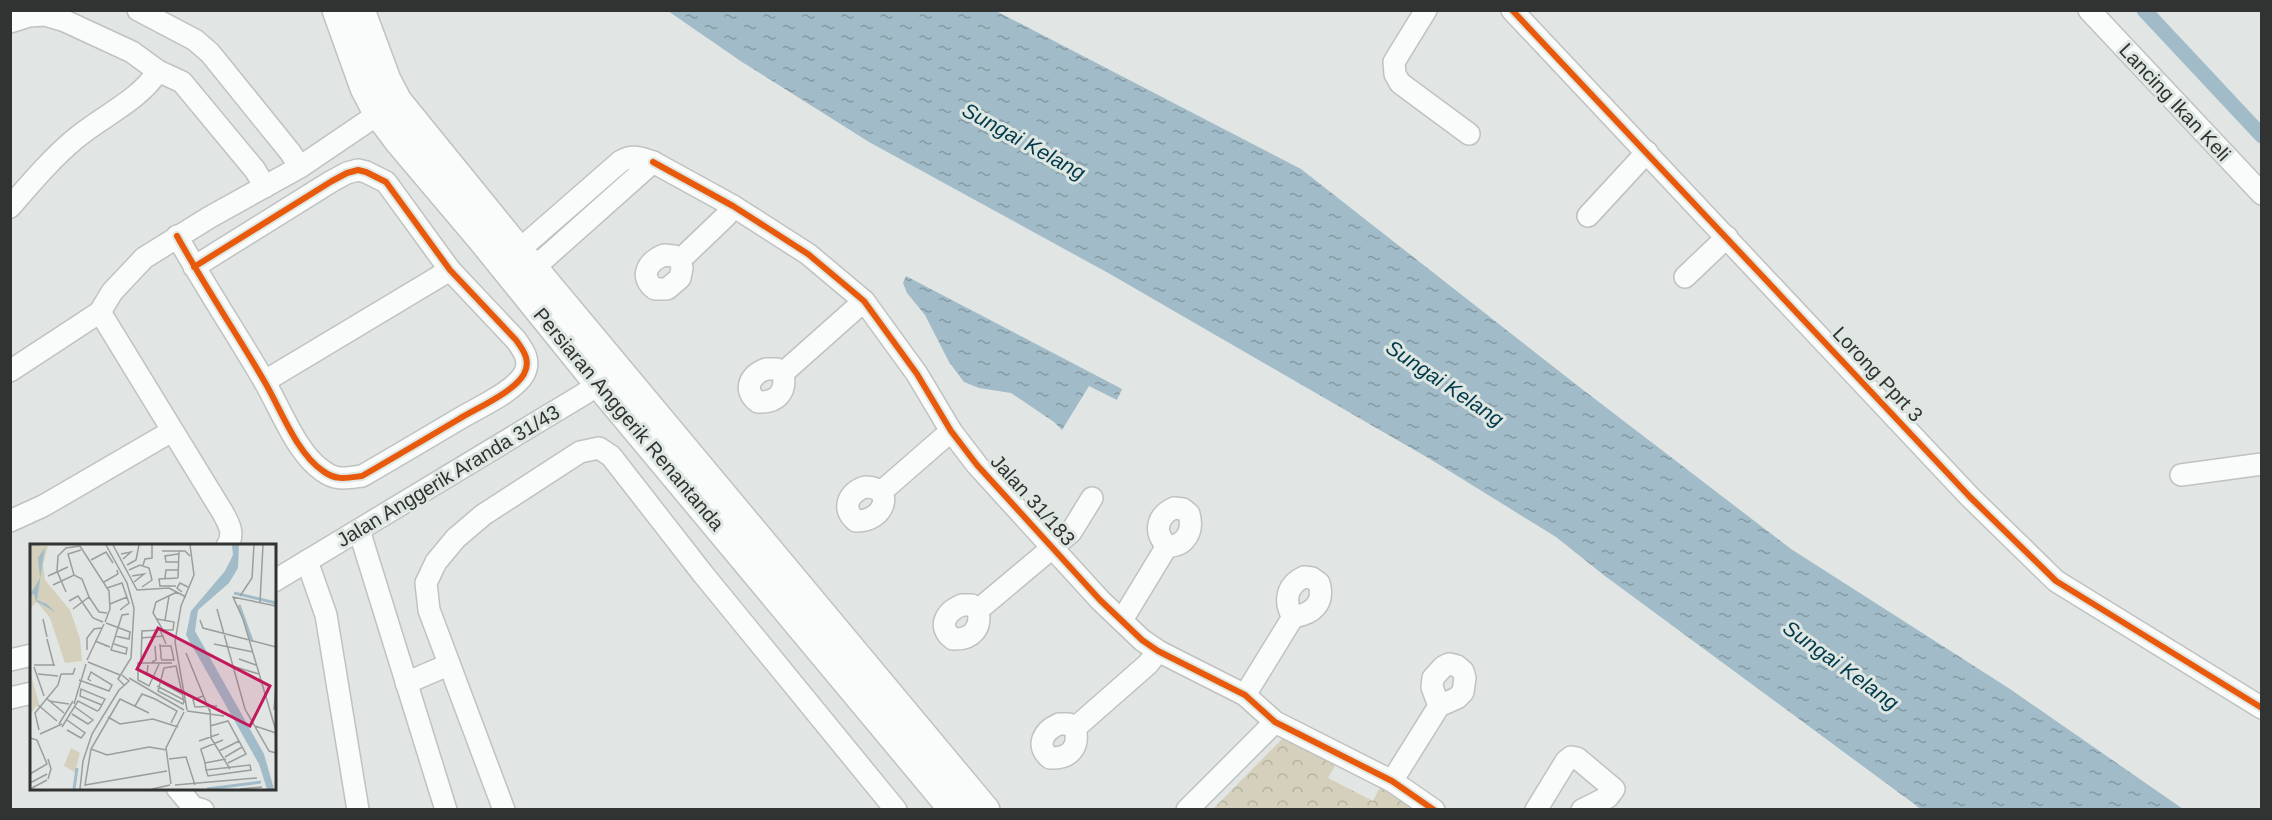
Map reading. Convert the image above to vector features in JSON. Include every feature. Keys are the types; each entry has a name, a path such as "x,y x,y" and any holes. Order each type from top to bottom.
{"main road":[{"name":"Persiaran Anggerik Renantanda","path":"336,10 364,88 388,107 527,259 608,377 735,507 986,810"},
{"name":"Persiaran Anggerik Renantanda","path":"361,10 387,80 388,107 608,377 953,810"}],"street":[{"path":"138,10 195,40 210,53 300,167"},
{"path":"1426,10 1394,62 1395,74 1400,83 1469,134"},
{"name":"Lorong Pprt 3","path":"1512,10 1970,497 2056,581 2262,708"},
{"name":"Lancing Ikan Keli","path":"2089,10 2262,194"},
{"path":"10,22 29,16 45,15 65,21 132,52 158,71 182,82 255,170 265,188"},
{"path":"10,207 74,139 149,85 158,71"},
{"path":"10,371 100,312 112,292 144,258 177,236 300,167 388,107"},
{"path":"1588,216 1647,152"},
{"path":"637,156 653,162 577,230 527,259 562,213 628,157 637,156"},
{"name":"Jalan 31/183","path":"653,162 733,206 808,254 864,301 917,374 951,431 977,465 1100,600 1158,651 1245,695 1275,722 1392,781 1434,810"},
{"path":"177,236 194,267 265,381 305,454 322,471 334,478 362,476 498,397 525,372 526,353 450,270 386,182 366,172 358,170 332,181 194,267"},
{"path":"680,260 726,216 733,206"},
{"path":"562,213 577,230"},
{"path":"1685,277 1727,237"},
{"path":"265,381 450,270"},
{"path":"783,373 864,301"},
{"path":"100,312 223,513 232,531 228,544"},
{"name":"Jalan Anggerik Aranda 31/43","path":"276,580 608,377"},
{"path":"10,521 43,506 172,431"},
{"path":"881,492 951,431"},
{"path":"504,810 429,610 426,583 436,562 456,538 483,515 580,452 599,448 611,456 703,574 896,810"},
{"path":"2181,475 2262,464"},
{"path":"978,610 1071,532 1092,498"},
{"path":"359,530 446,810"},
{"path":"1122,620 1167,546"},
{"path":"307,561 326,615 358,810"},
{"path":"1245,695 1293,617"},
{"path":"1076,728 1148,664 1158,651"},
{"path":"10,660 30,655"},
{"path":"406,683 448,665"},
{"path":"10,698 30,693"},
{"path":"1392,781 1439,706"},
{"path":"1187,810 1275,722"},
{"path":"1536,810 1566,761 1571,757 1577,758 1614,789 1608,797 1581,810"},
{"path":"178,790 194,807 203,810"}],"green space":[{"path":"1285,736 1335,766 1328,778 1373,801 1380,787 1403,798 1418,810 1212,810"}],"water":[{"name":"Sungai Kelang","path":"668,11 996,11 1301,169 1791,549 2010,689 2183,809 1921,809 1605,576 1556,537 1430,459 1110,274 869,142 742,62"},
{"path":"906,276 1122,389 1117,400 1089,386 1062,430 1011,393 979,388 964,382 949,362 925,315 907,293 903,283"}],"waterway":[{"path":"2144,10 2262,136"}],"cycle path":[{"path":"1512,10 1970,497 2056,581 2262,708"},
{"path":"653,162 733,206 808,254 864,301 917,374 951,431 977,465 1100,600 1142,640 1158,651 1245,695 1275,722 1392,781 1434,810"},
{"path":"177,236 187,254 198,272 263,379 289,429 313,463 332,476 342,478 362,476 504,393 519,381 526,369 526,356 516,340 450,270 386,182 366,172 358,170 332,181 194,267"}]}
